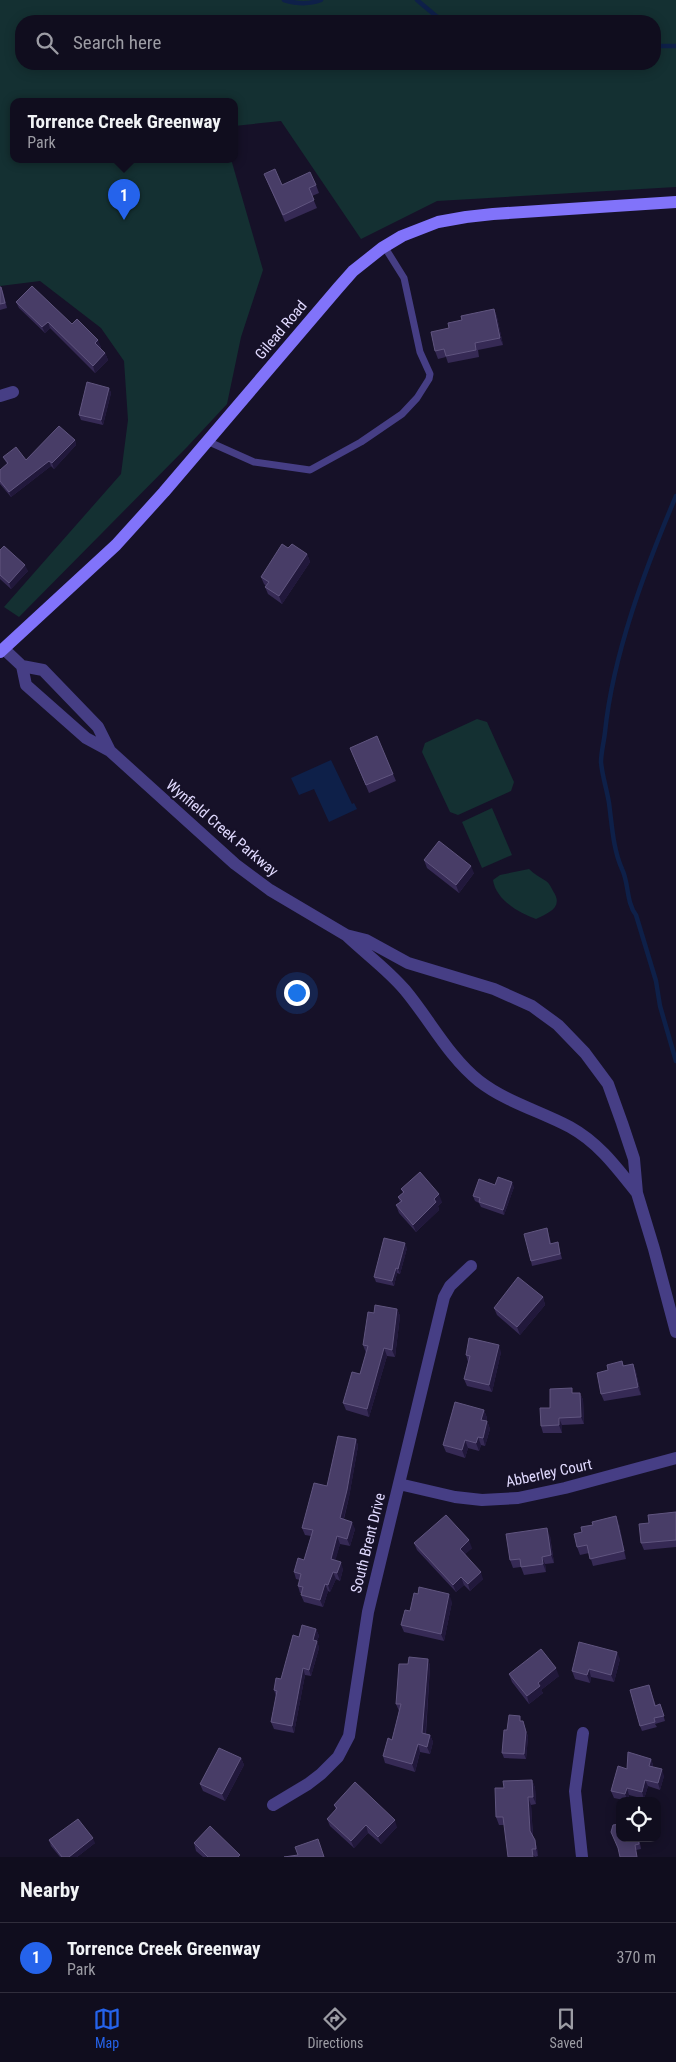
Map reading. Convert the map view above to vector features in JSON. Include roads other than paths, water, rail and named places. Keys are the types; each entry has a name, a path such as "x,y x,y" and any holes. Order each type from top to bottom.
{"main road":[{"name":"Gilead Road","path":"1,649 116,545 164,492 338,288 364,262 384,246 422,227 466,216 676,202"}],"street":[{"path":"0,396 13,392"},
{"name":"Wynfield Creek Parkway","path":"1,649 22,666 43,670 98,727 110,751"},
{"name":"Wynfield Creek Parkway","path":"22,666 26,685 86,738 110,751 250,877 311,916 346,935 366,940 408,963 494,988 532,1006 558,1025 585,1053 608,1084 634,1159 637,1193 654,1248 676,1332"},
{"name":"Wynfield Creek Parkway","path":"346,935 364,953 388,971 406,991 460,1064 478,1080 496,1093 570,1128 594,1143 614,1163 637,1193"},
{"name":"South Brent Drive","path":"273,1805 321,1774 338,1757 347,1744 368,1612 444,1297 450,1286 470,1266"},
{"name":"Abberley Court","path":"399,1484 455,1497 482,1500 518,1498 565,1488 676,1458"},
{"path":"582,1857 575,1791 583,1734"}],"lane":[{"path":"208,441 254,462 310,470 360,442 402,414 429,379 430,374 420,352 404,278 384,246"}],"water":[{"path":"331,760 352,804 354,803 357,809 329,822 314,789 299,795 291,778"}],"waterway":[{"path":"284,0 302,3 312,3 321,0"},
{"path":"417,0 435,15"},
{"path":"661,46 676,46"},
{"path":"676,496 642,582 623,642 609,702 601,754 602,772 609,803 613,837 631,904 656,981 660,1006 676,1061"}],"place":[{"name":"Torrence Creek Greenway","path":"124,220"}]}
